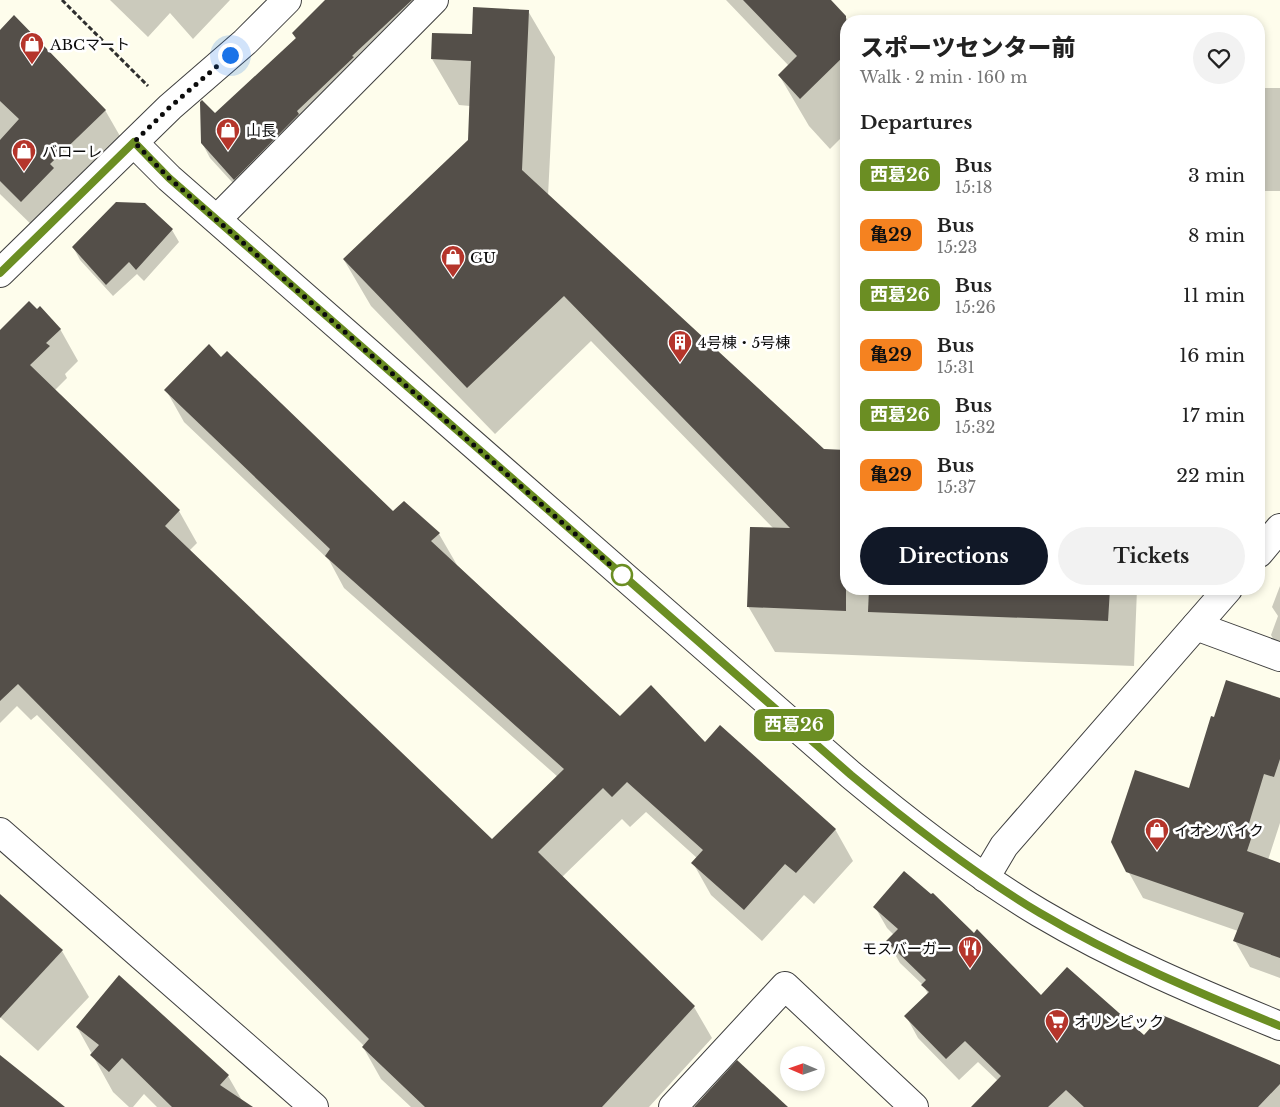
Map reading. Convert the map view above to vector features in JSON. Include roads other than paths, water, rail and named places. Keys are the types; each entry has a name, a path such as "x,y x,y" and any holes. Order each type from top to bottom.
{"street":[{"path":"0,274 170,107 245,42 287,0"},
{"path":"217,219 434,0"},
{"path":"134,142 169,178 851,775 913,827 985,878 1046,916 1114,952 1205,995 1280,1026"},
{"path":"1265,546 1280,528"},
{"path":"985,878 1004,846 1223,595"},
{"path":"1196,626 1280,658"},
{"path":"0,832 314,1107"},
{"path":"673,1107 785,986 914,1107"}],"place":[{"name":"ABCマート","path":"32,65"},
{"name":"山長","path":"228,151"},
{"name":"バローレ","path":"24,172"},
{"name":"GU","path":"453,278"},
{"name":"4号棟・5号棟","path":"680,363"},
{"name":"イオンバイク","path":"1157,851"},
{"name":"モスバーガー","path":"970,969"},
{"name":"オリンピック","path":"1057,1042"}]}
